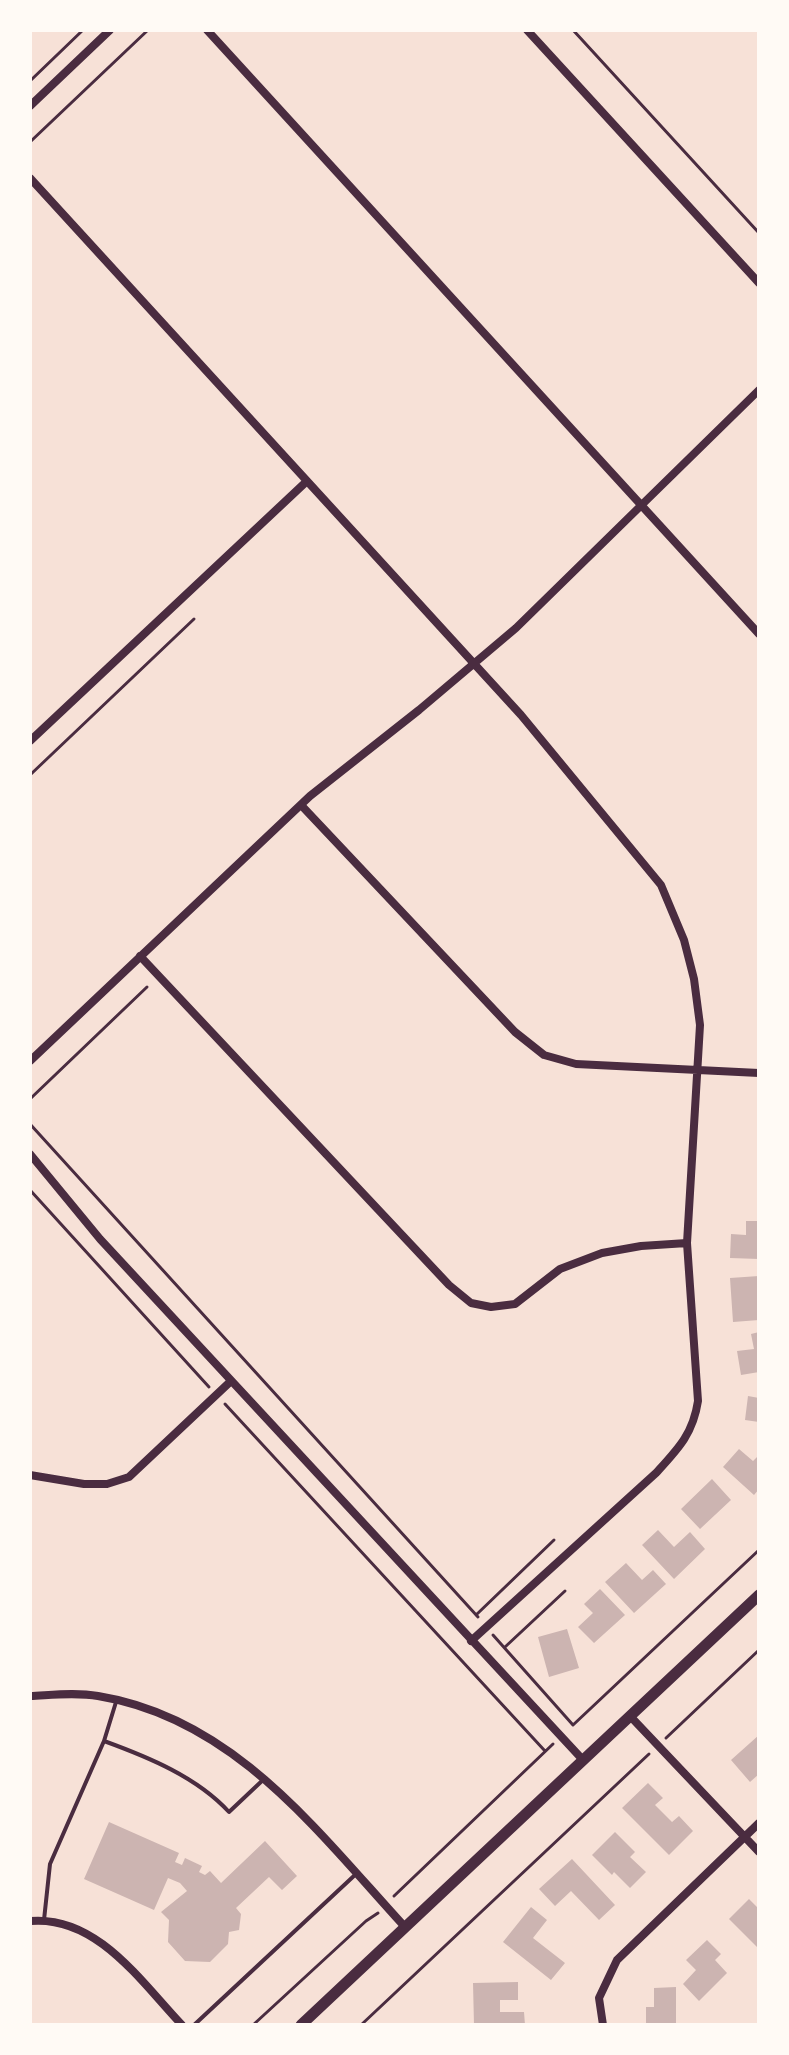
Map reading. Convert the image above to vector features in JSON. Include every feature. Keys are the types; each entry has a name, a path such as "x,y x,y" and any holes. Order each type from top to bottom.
{"street":[{"path":"30,106 110,30"},
{"path":"207,30 759,634"},
{"path":"527,30 759,283"},
{"path":"30,178 521,715 661,885 684,940 694,979 700,1025 687,1243 698,1401 695,1423 680,1447 656,1473 471,1641"},
{"path":"30,1061 301,805 516,628 759,390"},
{"path":"30,741 307,481"},
{"path":"301,805 515,1032 544,1055 576,1064 759,1073"},
{"path":"140,956 449,1285 471,1303 491,1307 515,1304 560,1269 602,1253 687,1243"},
{"path":"30,1154 100,1239 583,1760"},
{"path":"30,1475 95,1484 107,1484 129,1477 231,1381"},
{"path":"301,2025 759,1595"},
{"path":"30,1696 94,1695 117,1700 151,1710 222,1745 265,1778 405,1927"},
{"path":"630,1716 759,1852"},
{"path":"603,2025 599,1998 617,1960 759,1823"},
{"path":"30,1921 44,1920 74,1927 96,1937 182,2025"}],"lane":[{"path":"44,1920 50,1864 104,1741 117,1700"},
{"path":"104,1741 157,1763 212,1794 229,1812 265,1778"},
{"path":"194,2025 356,1874"}],"path":[{"path":"30,81 83,30"},
{"path":"30,142 148,30"},
{"path":"573,30 759,233"},
{"path":"30,775 194,619"},
{"path":"30,1099 147,987"},
{"path":"30,1124 573,1725"},
{"path":"30,1190 545,1751"},
{"path":"476,1615 554,1540"},
{"path":"253,2025 355,1930 374,1918 545,1751 759,1550"},
{"path":"505,1647 565,1591"},
{"path":"361,2025 759,1650"}],"building":[{"path":"746,1221 759,1221 759,1259 730,1258 731,1234 746,1235"},
{"path":"759,1276 759,1320 733,1322 730,1278"},
{"path":"759,1332 759,1372 741,1375 737,1351 754,1349 751,1334"},
{"path":"748,1396 759,1398 759,1422 745,1420"},
{"path":"739,1449 753,1461 759,1455 759,1489 754,1495 723,1467"},
{"path":"712,1479 731,1500 700,1529 681,1509"},
{"path":"658,1530 674,1547 690,1532 705,1549 674,1579 642,1545"},
{"path":"626,1563 642,1580 653,1570 666,1584 634,1613 605,1582"},
{"path":"600,1589 625,1615 594,1643 578,1627 593,1613 584,1604"},
{"path":"567,1629 579,1668 549,1677 538,1637"},
{"path":"759,1735 759,1774 750,1782 731,1760"},
{"path":"648,1783 663,1798 655,1805 672,1822 679,1816 693,1831 669,1855 622,1808"},
{"path":"109,1822 179,1853 175,1862 182,1865 185,1858 202,1866 199,1872 205,1875 210,1871 221,1883 265,1841 297,1876 282,1890 269,1877 236,1908 241,1914 239,1930 229,1932 228,1944 210,1962 185,1961 168,1942 169,1920 161,1912 187,1891 180,1883 168,1878 154,1910 84,1879"},
{"path":"615,1832 635,1852 630,1857 646,1872 630,1888 592,1855"},
{"path":"572,1859 615,1905 599,1920 571,1891 555,1906 539,1889"},
{"path":"749,1899 759,1909 759,1949 729,1919"},
{"path":"531,1907 547,1920 533,1938 565,1963 551,1980 503,1942"},
{"path":"707,1940 721,1954 715,1960 727,1973 699,2001 683,1984 696,1970 686,1960"},
{"path":"518,1982 518,2000 500,2000 500,2012 524,2012 525,2025 474,2025 473,1983"},
{"path":"676,1987 676,2025 646,2025 646,2007 654,2007 654,1988"}]}
